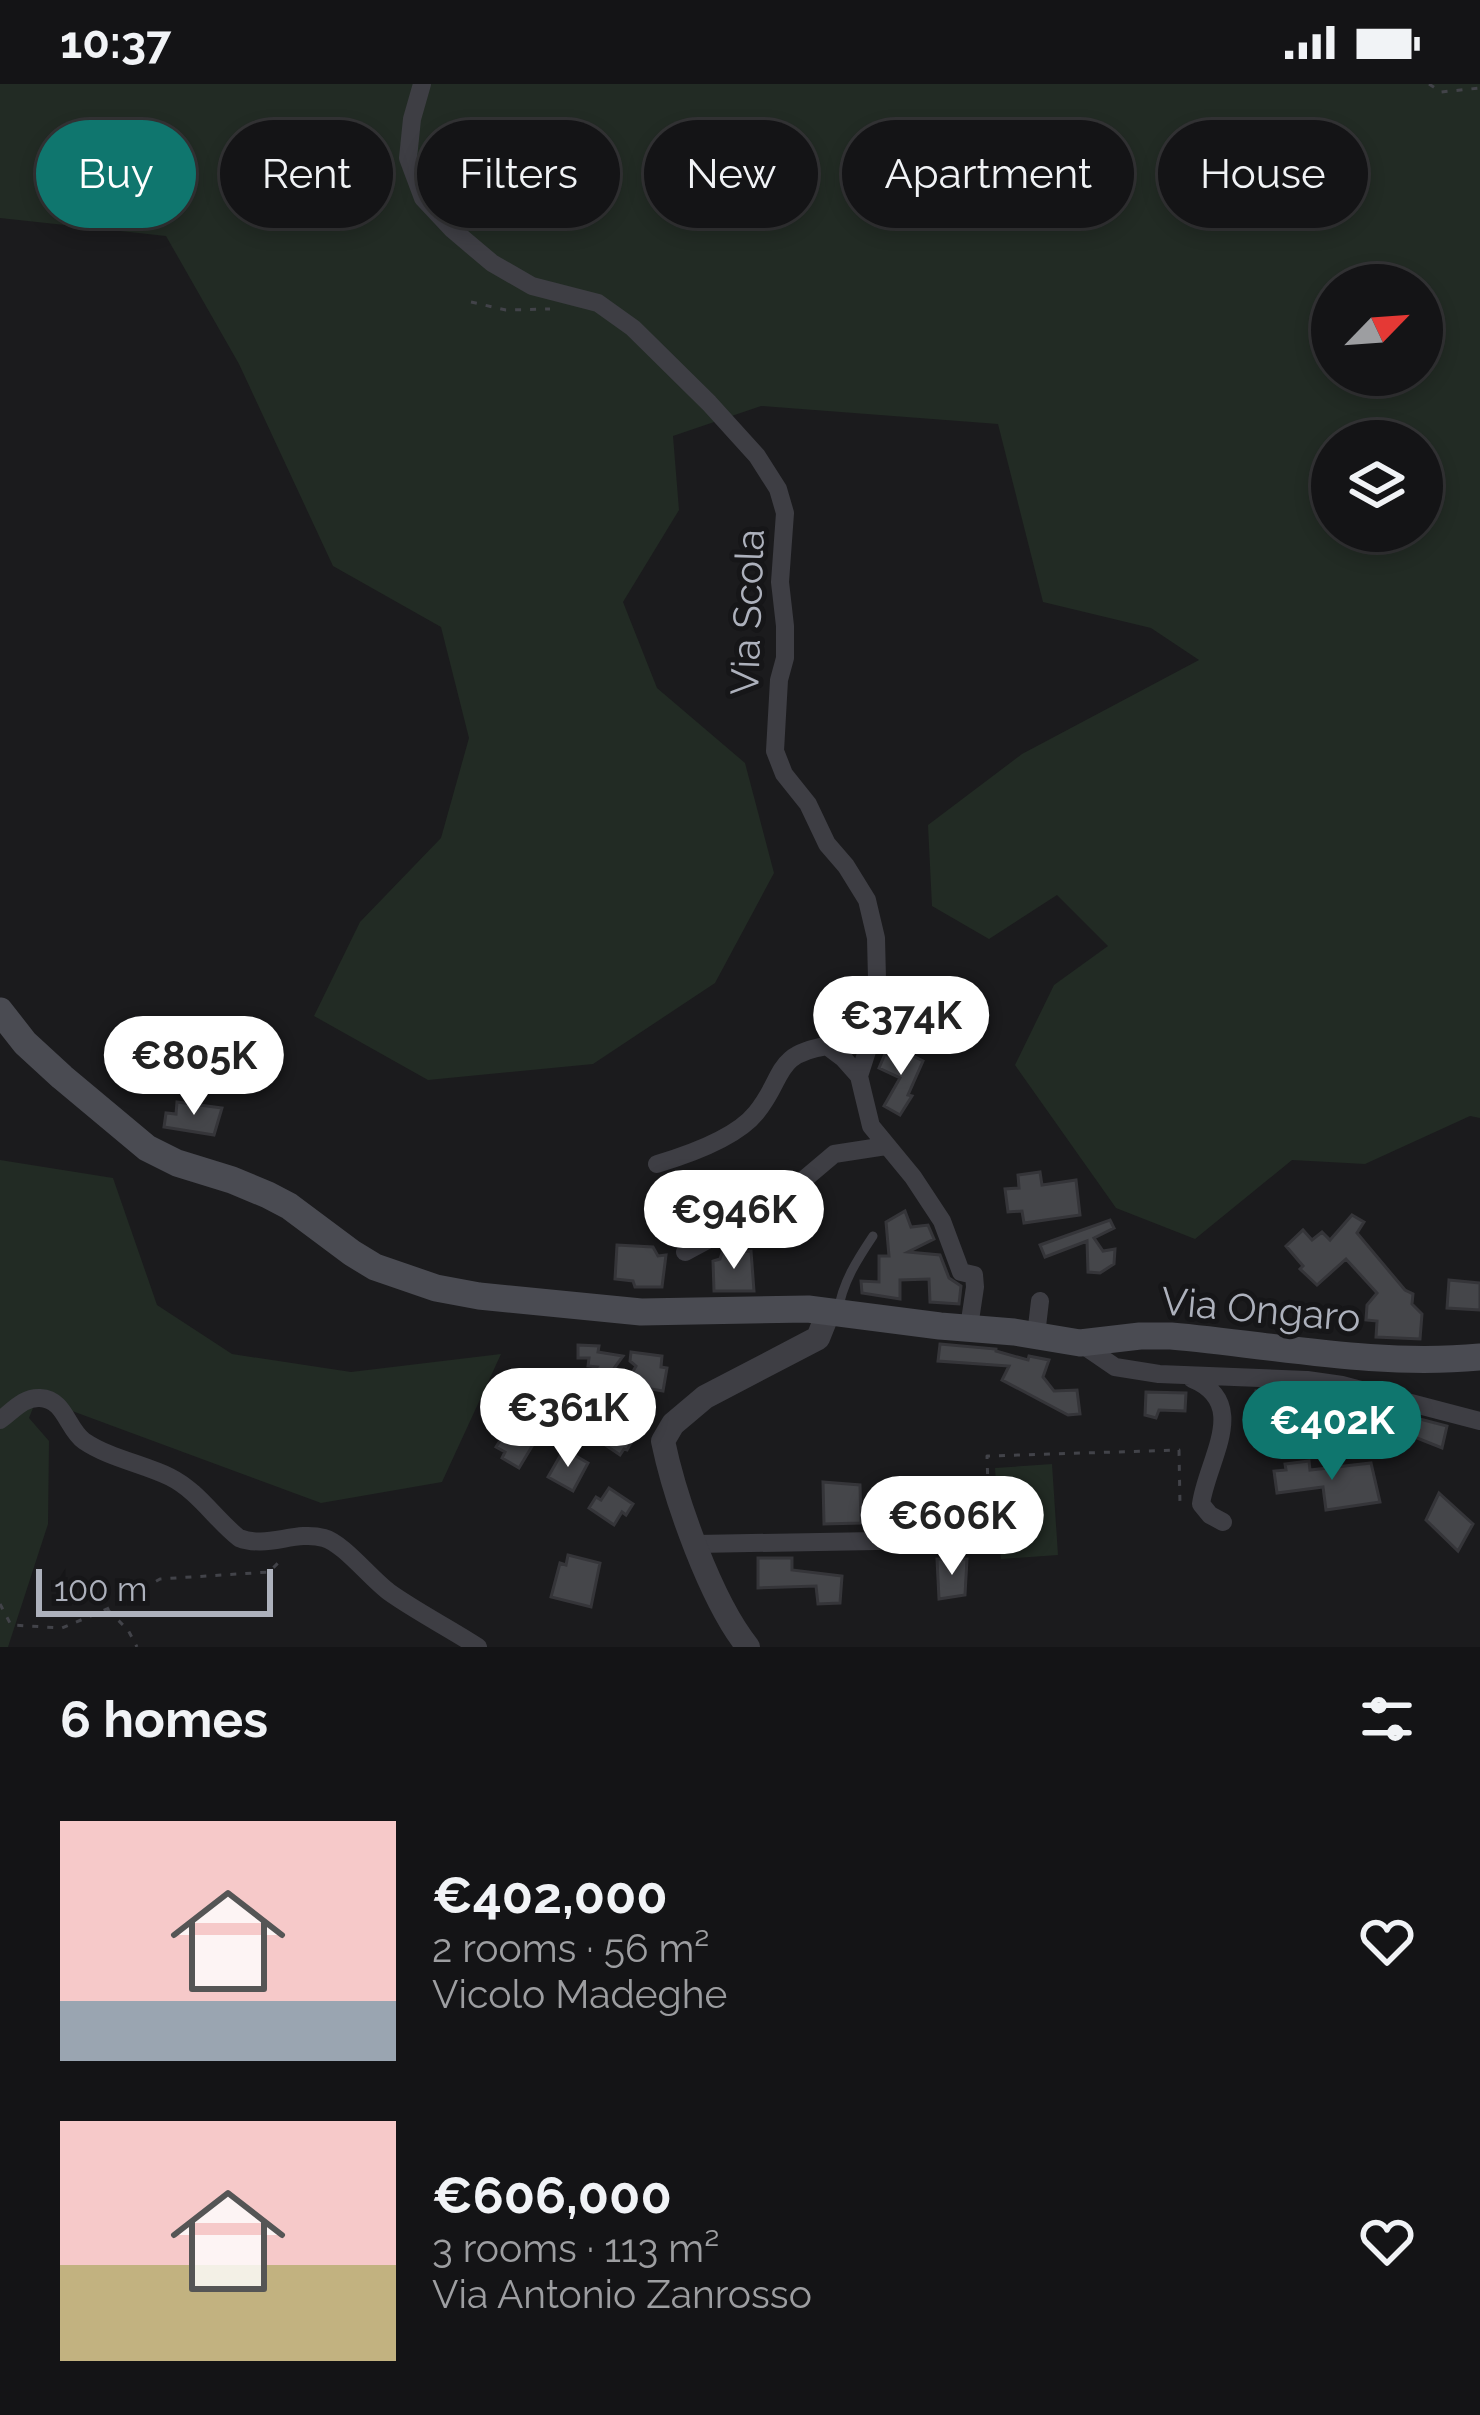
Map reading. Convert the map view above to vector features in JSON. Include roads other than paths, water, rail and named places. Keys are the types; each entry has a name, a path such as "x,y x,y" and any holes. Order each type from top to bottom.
{"main road":[{"name":"Via Ongaro","path":"0,1011 62,1077 147,1148 279,1201 364,1260 412,1281 479,1296 640,1312 808,1309 1080,1343 1171,1336 1380,1359 1480,1357"}],"street":[{"name":"Via Scola","path":"422,84 408,158 423,198 492,263 532,286 598,303 633,328 757,456 778,489 785,513 781,568 785,658 779,680 775,752 827,844 867,900 876,938 877,980 860,1076 871,1126 942,1221 961,1271 976,1280 969,1327"},
{"path":"657,1164 704,1150 755,1116 788,1059 806,1049 827,1046 860,1076"},
{"path":"686,1252 776,1203 834,1154 886,1146"},
{"path":"1036,1335 1040,1301"},
{"path":"748,1647 732,1626 696,1544 663,1441 673,1424 705,1397 818,1338 833,1314"},
{"path":"1080,1343 1115,1367 1160,1375 1324,1382 1480,1421"},
{"path":"1182,1375 1205,1384 1221,1401 1224,1422 1201,1504 1223,1522"},
{"path":"0,1420 24,1402 48,1400 62,1411 79,1437 188,1488 239,1538 271,1542 309,1536 333,1542 385,1589 478,1647"},
{"path":"696,1544 990,1539"}],"lane":[{"path":"833,1314 853,1265 873,1236"}]}
